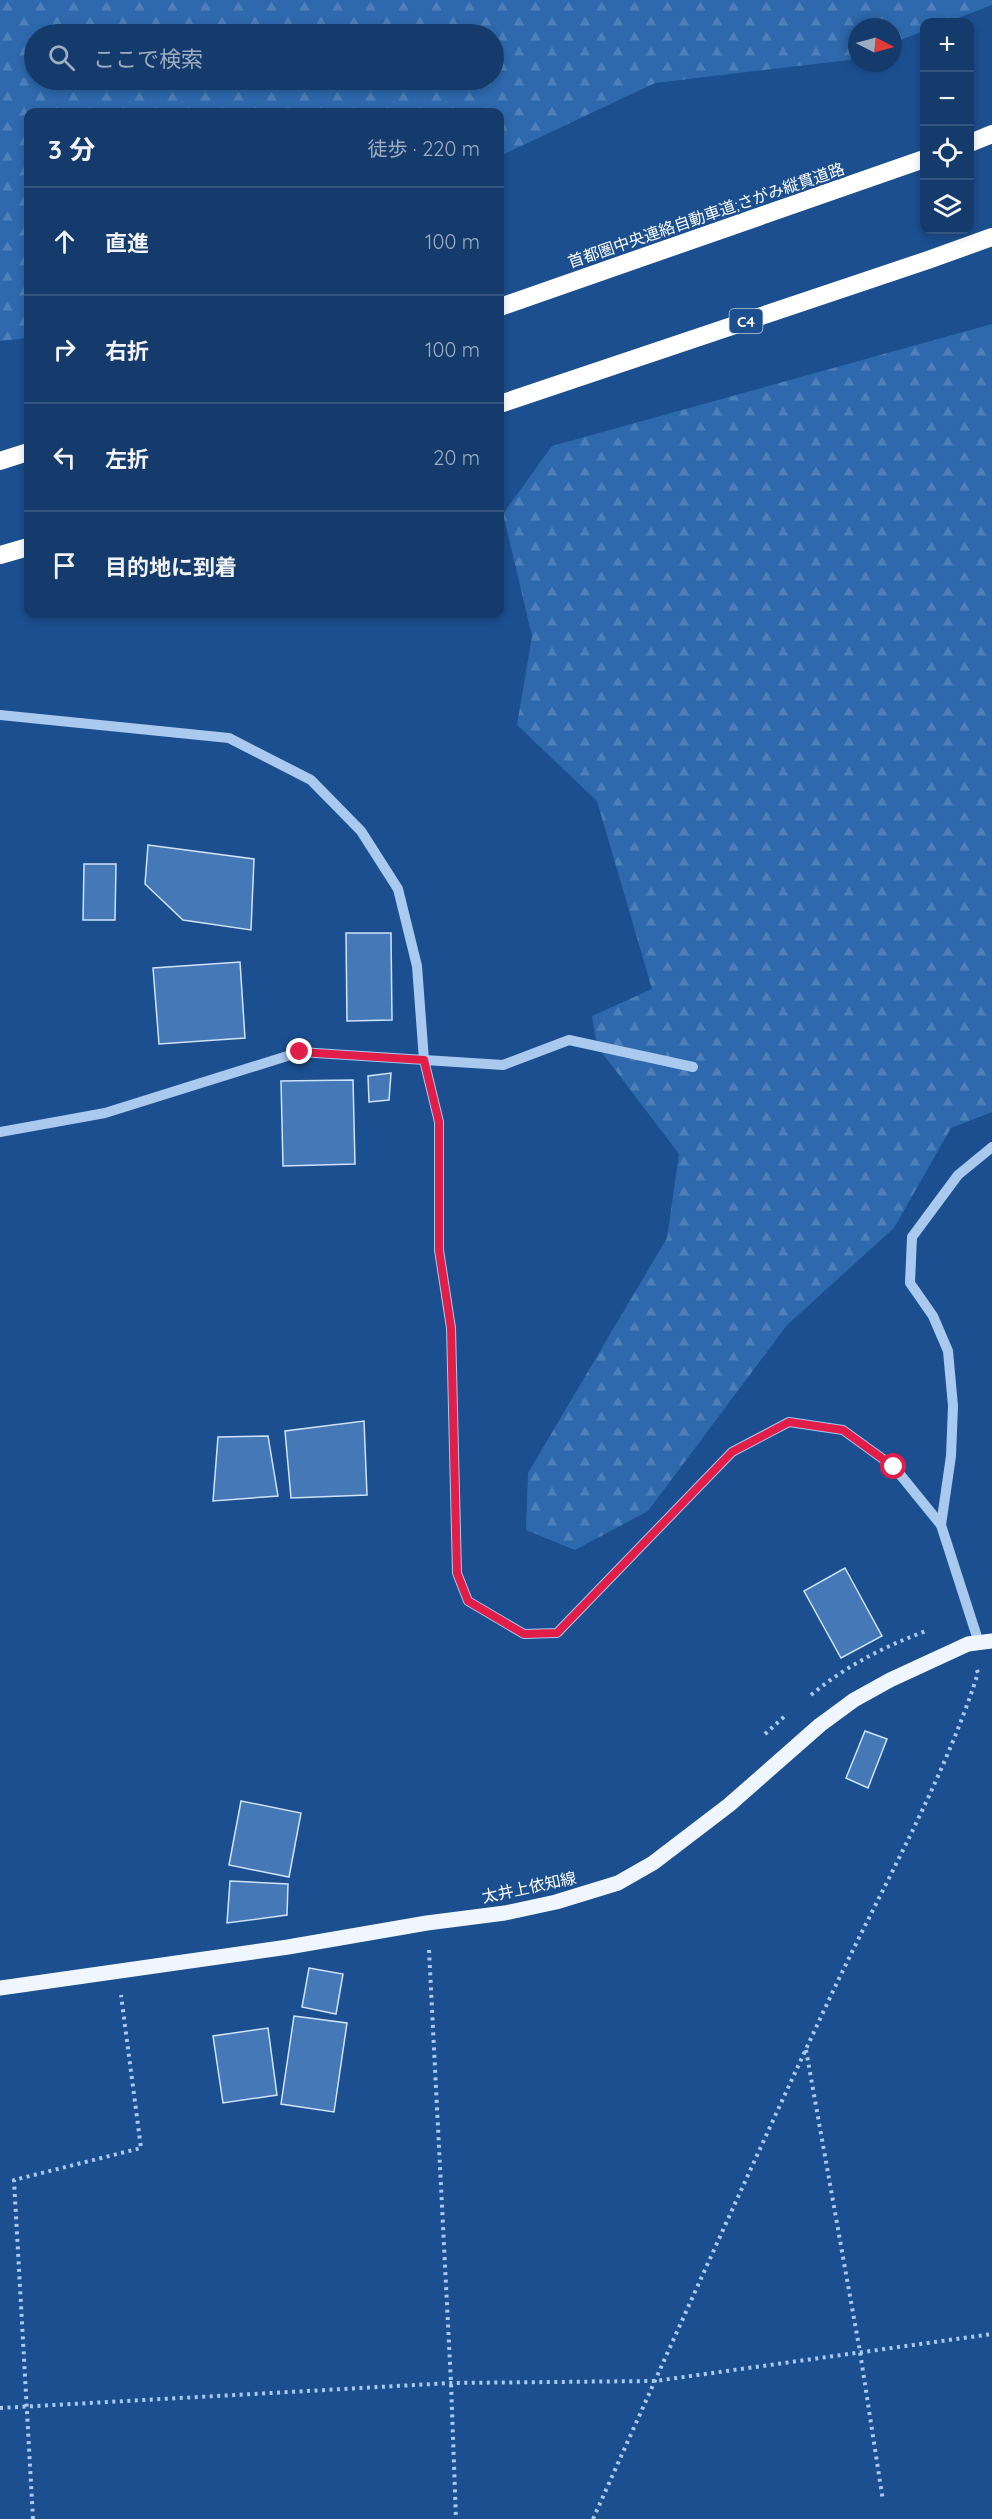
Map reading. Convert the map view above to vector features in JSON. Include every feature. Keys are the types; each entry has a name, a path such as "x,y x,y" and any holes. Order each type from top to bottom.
{"highway":[{"path":"974,141 992,134"},
{"name":"首都圏中央連絡自動車道;さがみ縦貫道路","path":"504,306 920,160"},
{"name":"C4","path":"504,403 992,237"},
{"path":"0,461 24,453"},
{"path":"0,555 24,548"}],"main road":[{"name":"太井上依知線","path":"0,1988 288,1947 525,1909 618,1883 653,1863 729,1805 820,1725 854,1700 890,1680 979,1642"}],"street":[{"path":"0,715 229,738 311,780 361,831 398,889 417,966 424,1060 439,1122 439,1250 451,1328 457,1573 468,1601 524,1634 557,1633 732,1452 789,1422 843,1430 894,1467 941,1526 979,1642"},
{"path":"0,1132 105,1113 300,1052 503,1065 569,1040 693,1067"},
{"path":"941,1526 951,1456 953,1406 948,1351 933,1316 910,1284 912,1237 958,1175 992,1147"}],"path":[{"path":"805,1700 830,1680 885,1646 935,1628"},
{"path":"593,2519 806,2050 965,1713 978,1673 979,1642"},
{"path":"764,1736 788,1714"},
{"path":"427,1923 456,2519"},
{"path":"33,2519 14,2180 141,2148 118,1971"},
{"path":"806,2050 860,2352 883,2501"},
{"path":"0,2408 451,2383 655,2381 992,2334"}],"green space":[{"path":"0,0 992,0 992,5 958,18 920,18 920,33 902,40 902,18 848,18 848,60 655,83 504,154 504,108 24,108 24,338 0,341"},
{"path":"992,324 992,1112 951,1128 894,1228 787,1325 648,1511 575,1550 526,1530 528,1473 667,1238 679,1154 597,1046 592,1016 652,989 597,801 517,725 532,636 504,513 552,446"}],"building":[{"path":"148,845 254,859 251,930 183,920 145,884"},
{"path":"84,864 116,864 115,920 83,920"},
{"path":"346,933 391,933 392,1020 347,1021"},
{"path":"240,962 245,1038 159,1044 153,968"},
{"path":"391,1073 389,1100 369,1102 368,1076"},
{"path":"353,1080 355,1164 283,1166 281,1081"},
{"path":"364,1421 367,1495 291,1498 285,1431"},
{"path":"268,1436 278,1496 213,1501 218,1437"},
{"path":"845,1568 882,1636 841,1658 804,1591"},
{"path":"865,1731 887,1739 868,1788 846,1778"},
{"path":"241,1801 301,1813 289,1877 229,1865"},
{"path":"230,1881 288,1884 287,1915 227,1923"},
{"path":"309,1968 343,1974 336,2014 302,2007"},
{"path":"294,2016 347,2023 334,2112 281,2104"},
{"path":"268,2028 277,2095 223,2103 213,2036"}],"route":[{"path":"300,1052 424,1060 439,1122 439,1250 451,1328 457,1573 468,1601 524,1634 557,1633 732,1452 789,1422 843,1430 894,1467"}]}
